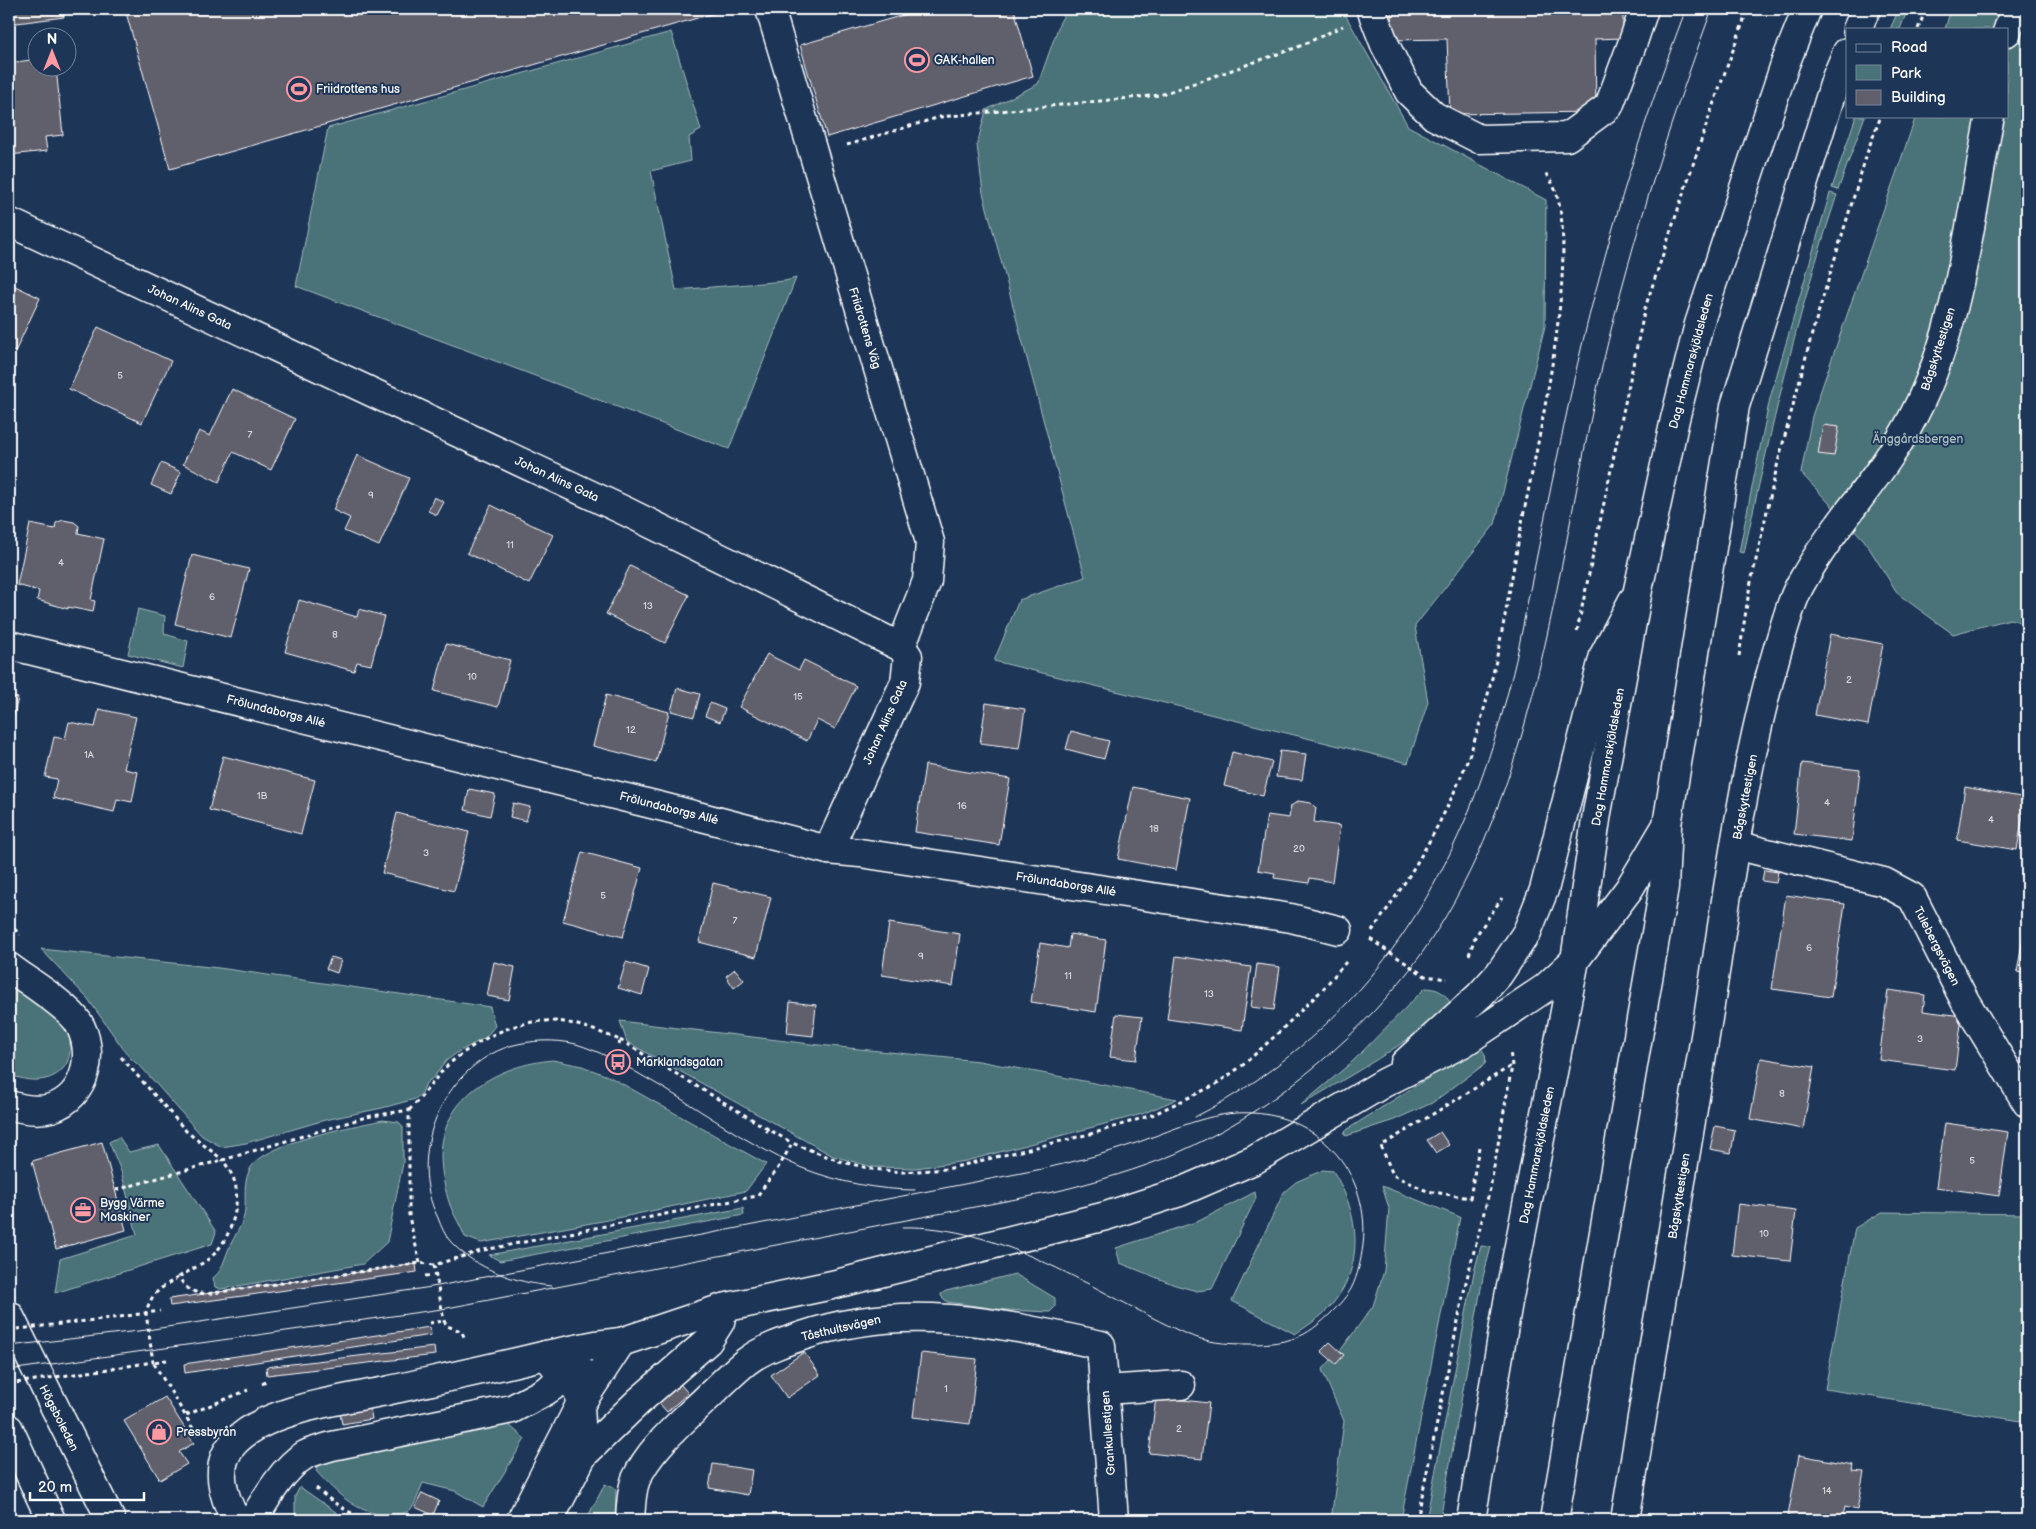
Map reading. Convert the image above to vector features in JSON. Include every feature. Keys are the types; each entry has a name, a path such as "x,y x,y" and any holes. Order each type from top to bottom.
{"street":[{"name":"Friidrottens Väg","path":"770,9 930,542 927,581 901,647"},
{"path":"1372,10 1385,45 1410,92 1434,116 1479,139 1566,136 1609,106 1644,9"},
{"name":"Dag Hammarskjöldsleden","path":"1471,1520 1508,1302 1575,960 1597,813 1638,590 1675,419 1699,324 1785,64 1808,9"},
{"path":"1858,28 1866,9"},
{"path":"2008,29 2015,9"},
{"path":"1554,1520 1664,887 1667,825 1735,406 1836,78 1846,54"},
{"name":"Bågskyttestigen","path":"1624,1520 1682,1177 1735,845 1760,718 1784,629 1800,584 1819,554 1890,456 1914,416 1932,375 1948,322 1963,259 1990,118"},
{"name":"Johan Alins Gata","path":"9,222 625,511 901,647 908,656 905,682 828,850"},
{"path":"1384,1082 1499,974 1527,932 1544,890 1604,655 1638,590"},
{"name":"Frölundaborgs Allé","path":"9,644 721,821 828,850 860,853 1291,918 1338,930"},
{"path":"236,1520 230,1510 221,1481 221,1471 227,1452 233,1443 248,1429 293,1411 596,1345 621,1342 723,1308 924,1263 1106,1216 1180,1192 1254,1160 1384,1082 1463,1043 1545,988 1575,960 1628,889 1667,825"},
{"name":"Tulebergsvägen","path":"1735,845 1884,882 1912,897 1965,1001 2027,1103"},
{"path":"9,967 72,1014 84,1033 88,1056 85,1073 81,1082 63,1102 50,1108 36,1110 9,1105"},
{"path":"549,1520 583,1455 639,1401 708,1341 720,1322 723,1308"},
{"name":"Högsboleden","path":"9,1315 111,1520"},
{"name":"Tåsthultsvägen","path":"630,1520 631,1502 636,1480 654,1451 674,1429 748,1360 779,1344 818,1331 873,1319 916,1316 1017,1326 1101,1345"},
{"path":"253,1520 266,1499 295,1462 307,1454 332,1446 512,1409 621,1342"},
{"path":"521,1520 581,1403 621,1342"},
{"name":"Grankullestigen","path":"1101,1345 1114,1520"},
{"path":"546,1356 579,1391 583,1455"},
{"path":"1104,1390 1181,1384"},
{"path":"9,1428 51,1520"}],"path":[{"path":"1576,637 1646,308 1712,108 1748,9"},
{"path":"1918,28 1926,9"},
{"path":"813,155 940,117 1160,95 1298,47 1372,10"},
{"path":"1765,523 1778,462 1813,330 1868,147 1880,118"},
{"path":"1503,634 1554,358 1560,291 1562,226 1559,196 1546,172 1538,168"},
{"path":"1493,913 1506,891"},
{"path":"1367,938 1425,976"},
{"path":"116,1190 366,1117 409,1110 456,1058 502,1029 524,1023 554,1021 587,1028 620,1040 767,1130 839,1162 872,1169 902,1172 947,1169 1098,1132"},
{"path":"619,1045 620,1040"},
{"path":"1416,1520 1466,1282 1490,1189 1512,1066 1381,1146 1393,1175 1427,1190 1470,1198 1478,1147"},
{"path":"409,1110 409,1217 420,1263"},
{"path":"179,1277 185,1287 193,1292 206,1294 420,1263 434,1265 484,1250 757,1196 780,1165 792,1142"},
{"path":"199,1438 154,1362 146,1312 149,1300 164,1286 211,1257 227,1235 236,1201 236,1187 222,1160"},
{"path":"429,1323 444,1321 434,1265"},
{"path":"425,1276 436,1275"},
{"path":"9,1330 160,1311"},
{"path":"9,1384 167,1360"},
{"path":"395,1520 413,1520"}],"green space":[{"path":"1067,9 1342,9 1408,126 1546,200 1545,326 1495,524 1415,626 1428,702 1408,763 994,661 1019,600 1085,577 983,193 977,145 986,110 1038,84 1060,22"},
{"path":"1899,9 1908,9 1900,28 1890,28"},
{"name":"Änggårdsbergen","path":"1951,9 2027,9 2027,624 2010,619 1953,634 1898,594 1864,540 1801,473 1812,416 1915,118 2008,118 2008,28 1945,28"},
{"path":"671,32 701,130 689,137 691,161 651,171 676,290 785,281 796,278 729,449 296,286 328,128"},
{"path":"1855,118 1864,118 1838,190 1832,188"},
{"path":"1830,193 1837,195 1810,283 1786,372 1744,553 1739,552 1770,398"},
{"path":"138,609 165,616 165,634 188,641 183,668 128,654"},
{"path":"41,949 219,968 490,1007 495,1026 485,1038 458,1052 446,1061 434,1077 426,1083 422,1093 415,1099 325,1120 246,1143 222,1147 202,1136 143,1069 129,1057 88,999"},
{"path":"9,980 50,1004 61,1013 70,1040 70,1054 66,1065 59,1073 49,1078 37,1080 23,1079 9,1074"},
{"path":"1425,988 1441,992 1447,997 1451,1005 1398,1046 1301,1105 1352,1062"},
{"path":"620,1021 819,1045 979,1061 1177,1099 1142,1114 966,1161 916,1168 872,1167 833,1156 627,1042"},
{"path":"1478,1046 1486,1058 1485,1064 1432,1103 1394,1120 1346,1136 1344,1133 1348,1129"},
{"path":"553,1060 582,1066 610,1077 766,1164 746,1191 608,1220 481,1243 465,1237 450,1205 442,1168 441,1156 444,1135 451,1116 463,1100 477,1087 494,1076 533,1063"},
{"path":"383,1120 399,1122 403,1127 403,1163 387,1242 363,1264 221,1289 215,1287 213,1278 223,1265 245,1214 246,1181 249,1171 257,1161 270,1152 309,1137"},
{"path":"119,1137 129,1152 159,1145 216,1232 212,1244 55,1293 60,1259 137,1235 121,1171 109,1142"},
{"path":"1323,1170 1333,1171 1349,1205 1355,1240 1354,1258 1341,1292 1329,1308 1295,1334 1232,1301 1284,1192 1296,1182"},
{"path":"1382,1186 1460,1217 1401,1520 1331,1520 1344,1421 1322,1370 1343,1347 1373,1306 1384,1271 1389,1208"},
{"path":"1255,1192 1256,1198 1212,1289 1197,1291 1175,1285 1120,1263 1116,1248 1199,1221"},
{"path":"743,1208 744,1215 500,1261 489,1255"},
{"path":"1882,1212 2027,1214 2027,1422 1825,1389 1855,1228"},
{"path":"1481,1246 1491,1247 1483,1277 1440,1520 1426,1520 1474,1272"},
{"path":"1015,1274 1055,1298 1055,1307 1050,1312 1006,1310 947,1302 941,1296 946,1291"},
{"path":"508,1424 525,1439 483,1507 455,1491 423,1483 414,1505 407,1512 382,1514 371,1512 360,1508 341,1496 316,1471 319,1464"},
{"path":"605,1484 616,1489 615,1520 586,1520"},
{"path":"300,1487 347,1520 314,1520 295,1514 295,1496"}],"building":[{"path":"9,9 63,9 64,17 9,24"},
{"name":"Friidrottens hus","path":"125,9 729,9 170,169"},
{"name":"GAK-hallen","path":"924,9 1014,9 1033,76 827,137 800,45"},
{"path":"1391,9 1623,9 1623,38 1595,39 1596,112 1450,114 1447,39 1392,40"},
{"path":"28,60 28,78 57,78 63,135 45,137 47,151 9,155 9,63"},
{"path":"9,283 40,298 15,352 9,349"},
{"path":"98,327 171,361 142,423 69,389"},
{"path":"232,389 295,419 271,470 233,452 219,482 183,464 199,431 210,436"},
{"path":"1823,425 1839,427 1834,456 1818,454"},
{"path":"357,455 409,478 379,546 344,531 350,518 333,510"},
{"path":"161,463 181,472 171,494 151,485"},
{"path":"434,497 444,502 437,515 428,511"},
{"path":"491,505 553,535 529,584 467,553"},
{"path":"63,520 74,522 79,526 78,533 104,539 91,600 95,601 93,612 68,607 68,609 37,600 39,591 17,585 30,524 55,529 56,523"},
{"path":"192,555 249,569 231,638 175,624"},
{"path":"630,566 689,595 665,643 606,614"},
{"path":"299,600 357,617 359,609 384,616 371,665 357,662 354,671 285,652"},
{"path":"1830,634 1883,644 1868,725 1815,715"},
{"path":"446,644 510,660 498,707 434,691"},
{"path":"767,654 799,670 804,660 856,686 835,729 817,720 807,741 739,707"},
{"path":"2027,669 2027,697 2021,695"},
{"path":"677,688 700,694 694,717 671,711"},
{"path":"606,695 669,712 656,762 593,746"},
{"path":"9,696 18,698 9,736"},
{"path":"710,703 725,709 720,722 705,716"},
{"path":"986,703 1025,709 1019,748 980,743"},
{"path":"99,709 136,717 124,769 138,772 132,802 117,799 114,812 53,798 57,779 45,777 54,737 65,739 69,722 95,727"},
{"path":"1071,731 1109,741 1104,759 1066,749"},
{"path":"1280,751 1306,754 1302,780 1276,777"},
{"path":"1232,752 1272,762 1263,796 1224,786"},
{"path":"223,756 315,780 301,834 209,810"},
{"path":"1802,763 1860,770 1852,841 1794,834"},
{"path":"925,765 1010,779 999,845 915,832"},
{"path":"1133,787 1190,798 1176,870 1118,859"},
{"path":"1965,787 2026,798 2017,850 1957,840"},
{"path":"469,789 495,794 490,816 465,810"},
{"path":"1298,801 1311,803 1316,808 1314,822 1340,826 1332,882 1310,878 1309,883 1274,878 1275,873 1258,870 1267,815 1289,818 1291,806"},
{"path":"513,803 530,807 526,821 510,817"},
{"path":"397,813 469,832 454,891 382,873"},
{"path":"582,852 642,868 623,937 563,921"},
{"path":"1764,870 1778,872 1776,883 1762,881"},
{"path":"713,883 771,897 756,957 699,942"},
{"path":"1786,895 1845,904 1831,997 1772,989"},
{"path":"2027,915 2027,974 2017,972"},
{"path":"889,923 960,934 953,986 882,975"},
{"path":"1070,934 1106,940 1096,1012 1031,1002 1040,943 1068,948"},
{"path":"1176,956 1251,967 1242,1030 1167,1019"},
{"path":"331,957 341,960 337,973 326,969"},
{"path":"494,962 515,967 509,1000 487,996"},
{"path":"626,962 649,969 642,995 618,988"},
{"path":"1257,964 1280,967 1274,1010 1251,1007"},
{"path":"735,969 744,980 734,988 726,976"},
{"path":"1888,990 1925,995 1923,1011 1962,1016 1955,1070 1879,1060"},
{"path":"790,1002 816,1005 813,1036 787,1033"},
{"path":"1116,1014 1142,1017 1136,1060 1110,1057"},
{"path":"1761,1058 1814,1067 1803,1129 1750,1119"},
{"path":"1945,1123 2008,1132 1999,1196 1936,1187"},
{"path":"1715,1126 1735,1130 1731,1153 1710,1149"},
{"path":"1440,1132 1449,1145 1436,1153 1427,1140"},
{"name":"Bygg Värme Maskiner","path":"102,1142 126,1230 56,1249 32,1161"},
{"path":"1738,1204 1796,1211 1790,1261 1732,1255"},
{"path":"416,1264 417,1272 170,1306 169,1299"},
{"path":"430,1327 431,1335 185,1373 184,1364"},
{"path":"1330,1342 1344,1355 1336,1364 1321,1351"},
{"path":"434,1347 435,1355 267,1375 266,1367"},
{"path":"804,1352 820,1375 787,1398 771,1375"},
{"path":"921,1353 977,1359 970,1424 913,1417"},
{"path":"680,1384 688,1393 667,1412 659,1403"},
{"name":"Pressbyrån","path":"165,1397 194,1443 179,1452 187,1464 160,1480 124,1421"},
{"path":"1156,1397 1209,1403 1202,1459 1149,1453"},
{"path":"370,1408 372,1419 342,1424 340,1414"},
{"path":"1799,1455 1853,1465 1852,1471 1864,1472 1857,1510 1845,1507 1842,1520 1810,1520 1788,1516"},
{"path":"713,1464 752,1470 748,1495 709,1488"},
{"path":"422,1493 439,1501 433,1515 415,1507"},
{"path":"675,1517 692,1520 675,1520"}],"tram line":[{"path":"1195,1117 1242,1090 1272,1069 1314,1035 1351,998 1385,959 1414,918 1439,875 1461,830 1480,783 1513,672 1572,388 1608,244 1652,102 1686,9"},
{"path":"9,1370 442,1309 1058,1191 1146,1165 1209,1138 1274,1098 1304,1075 1334,1051 1387,997 1430,942 1463,886 1502,796 1522,734 1544,648 1608,340 1634,244 1663,149 1712,9"},
{"path":"551,1286 511,1278 485,1267 461,1252 445,1234 429,1193 426,1168 429,1142 437,1117 449,1093 466,1073 486,1057 510,1046 535,1041 551,1041 568,1042 585,1047 626,1066 760,1148 802,1168 858,1184 886,1189 915,1190"},
{"path":"9,1346 147,1330 438,1286 1042,1169 1108,1152 1206,1118 1237,1113 1253,1113 1278,1117 1301,1126 1321,1139 1337,1155 1350,1174 1359,1196 1363,1220 1363,1245 1360,1262 1351,1289 1340,1304 1308,1332 1292,1339 1272,1343 1233,1344 1201,1339 1184,1333 1083,1281 1012,1249 976,1237 939,1229 902,1227"}],"place":[{"name":"GAK-hallen","path":"917,60"},
{"name":"Friidrottens hus","path":"299,89"},
{"name":"Marklandsgatan","path":"618,1062"},
{"name":"Bygg Värme Maskiner","path":"83,1210"},
{"name":"Pressbyrån","path":"159,1432"}]}
